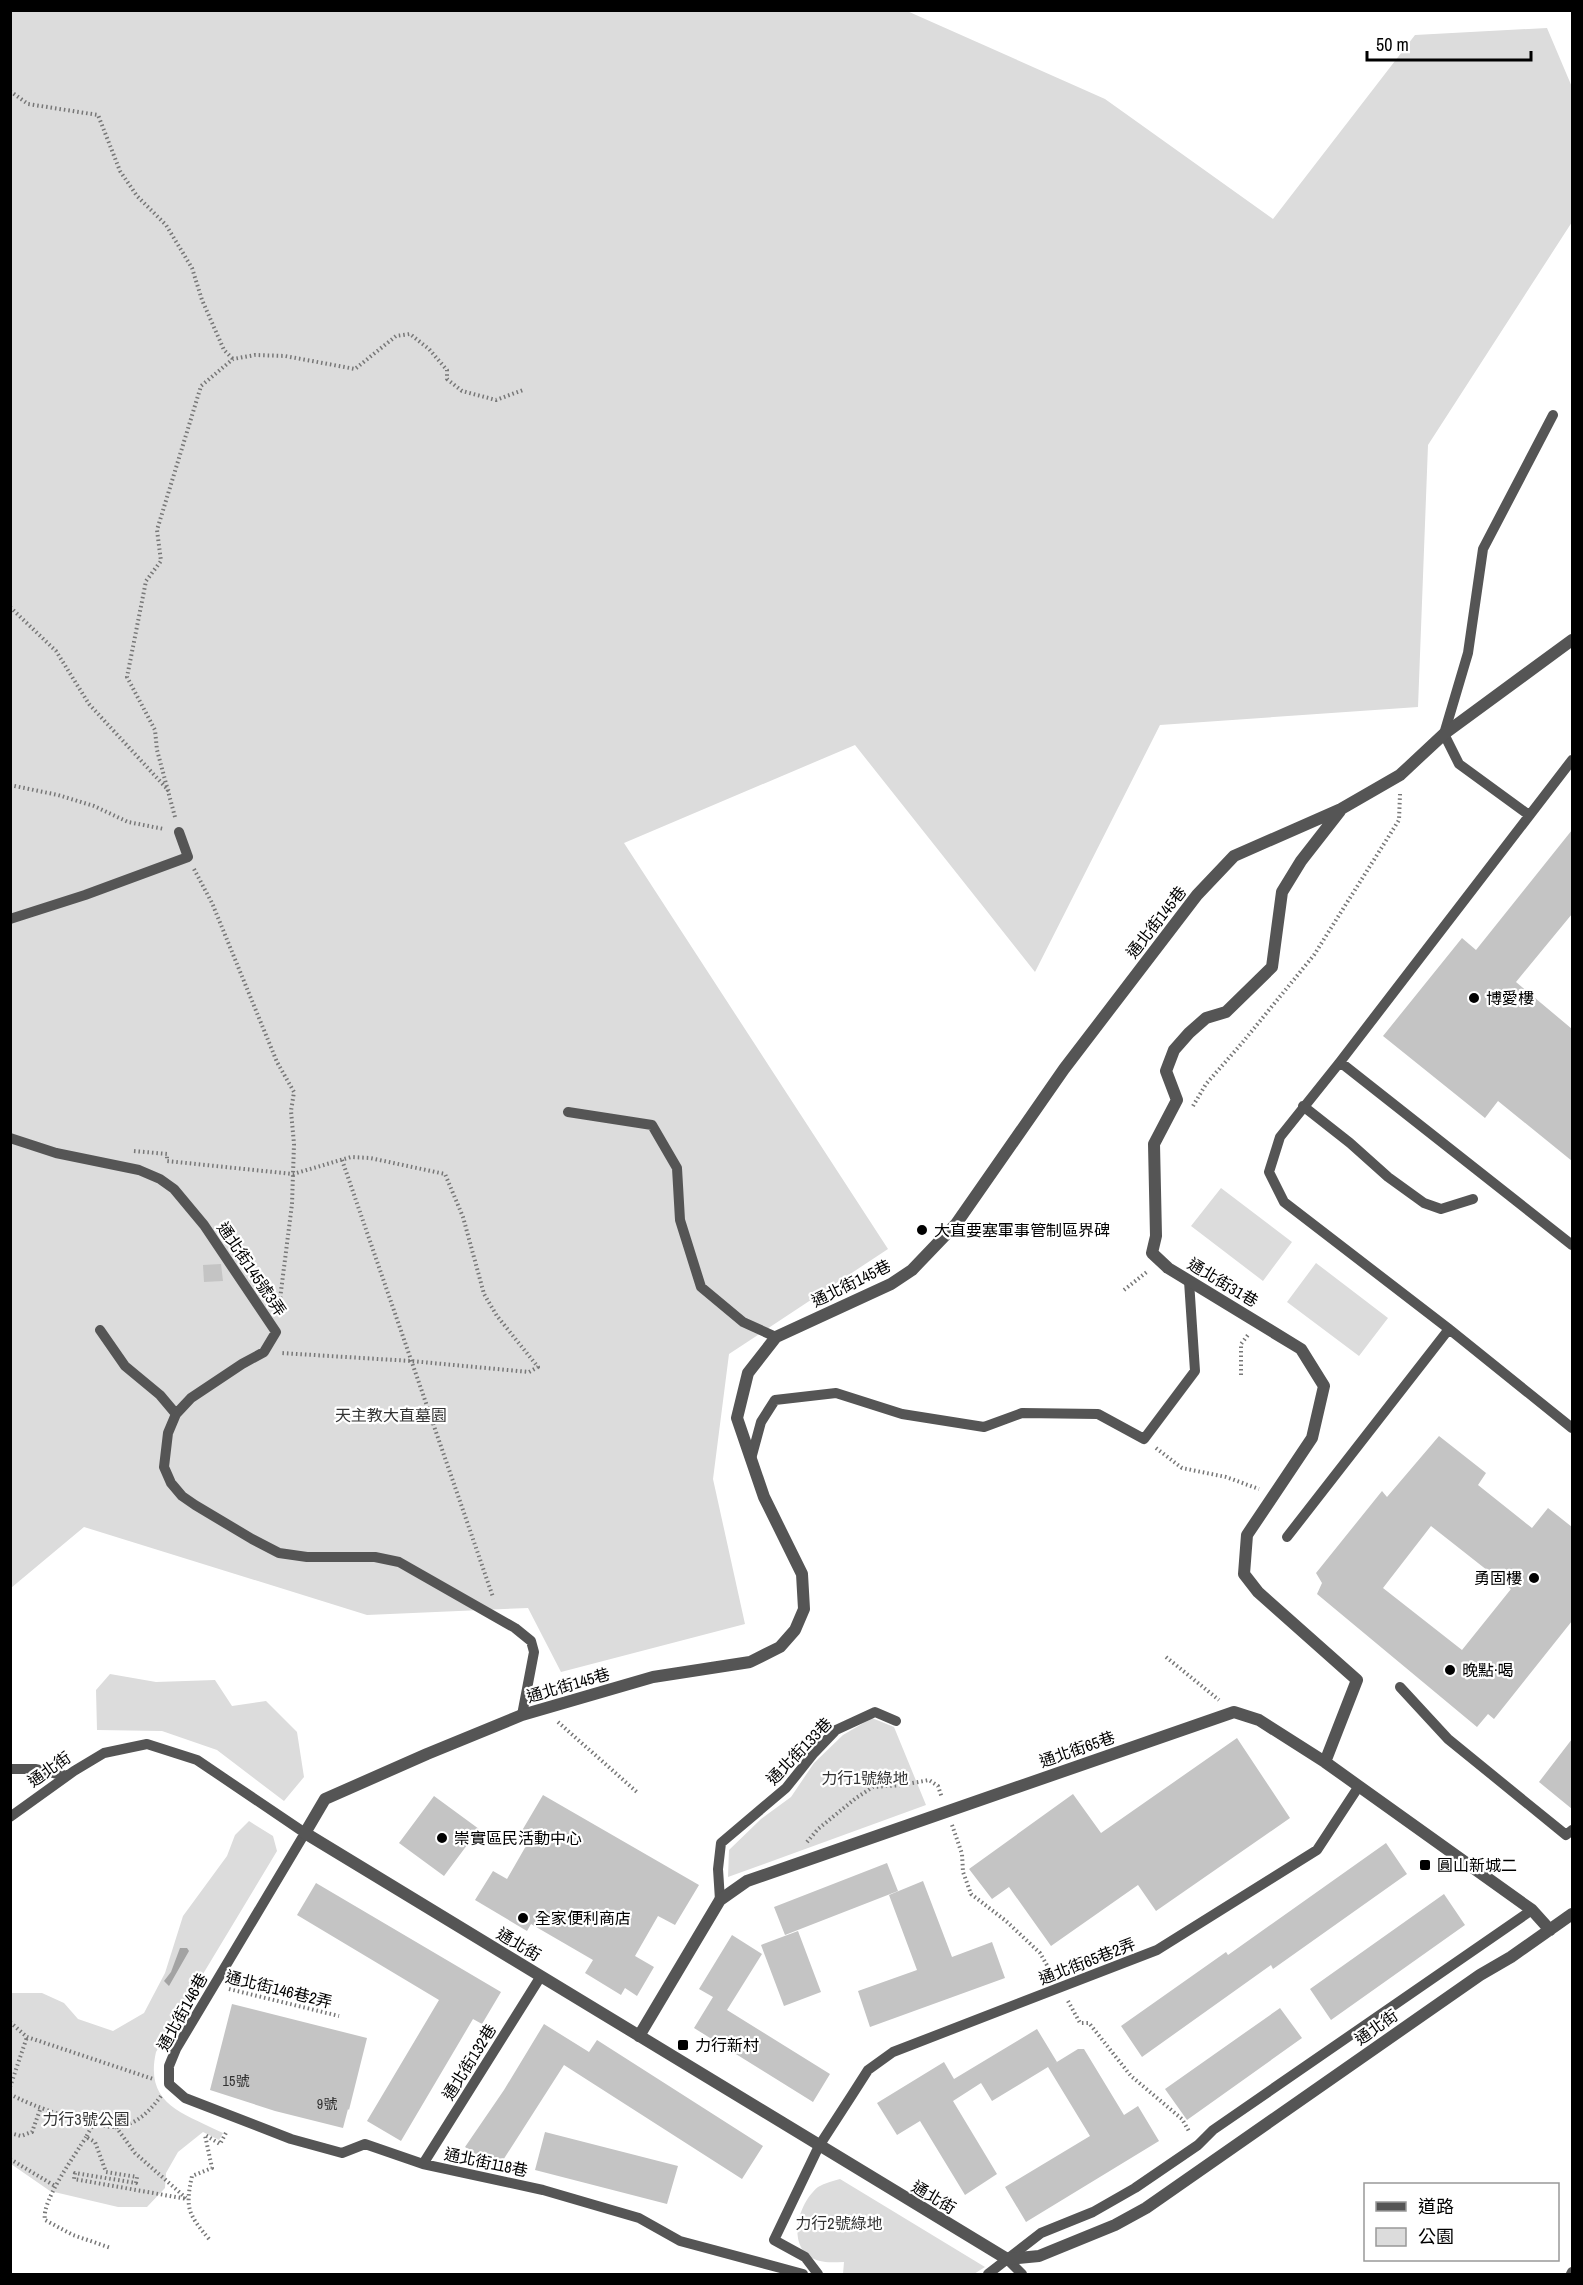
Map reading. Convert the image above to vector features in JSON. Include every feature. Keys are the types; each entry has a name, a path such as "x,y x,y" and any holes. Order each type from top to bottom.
{"street":[{"name":"通北街145巷","path":"305,1833 325,1799 522,1716 653,1677 750,1662 780,1647 795,1630 804,1609 802,1574 764,1497 737,1418 748,1373 776,1337 891,1284 912,1270 956,1224 1064,1070 1197,895 1234,856 1341,809 1400,775 1444,734 1572,640"},
{"path":"1158,1259 1152,1253 1156,1236 1154,1144 1177,1100 1166,1071 1174,1050 1206,1018 1226,1012 1272,967 1282,892 1301,861 1341,809"},
{"name":"通北街31巷","path":"1158,1259 1168,1268 1301,1349 1324,1386 1312,1438 1247,1535 1244,1574 1258,1592 1357,1680 1325,1762"},
{"path":"1234,1712 1259,1720 1325,1762 1532,1910 1550,1930"},
{"name":"通北街65巷","path":"639,2036 720,1900 747,1881 1234,1712"},
{"name":"通北街","path":"305,1833 1007,2259 1039,2256 1057,2250 1115,2225 1146,2208 1480,1975 1572,1914"}],"lane":[{"path":"1529,815 1459,764 1444,734 1468,653 1483,549 1553,415"},
{"path":"1572,760 1280,1137 1269,1172 1284,1202 1449,1329 1572,1428"},
{"path":"10,919 86,895 188,857 179,832"},
{"path":"1340,1062 1572,1245"},
{"path":"1303,1106 1388,1177 1424,1203 1441,1209 1473,1199"},
{"path":"568,1112 652,1125 677,1168 680,1220 701,1287 743,1322 776,1337"},
{"name":"通北街145號3弄","path":"10,1138 56,1154 139,1170 160,1179 174,1189 204,1225 276,1332 264,1352 191,1398 176,1414 168,1433 164,1467 171,1483 182,1496 279,1553 307,1557 375,1557 399,1562 515,1628 531,1641 534,1652 522,1716"},
{"path":"751,1459 761,1422 775,1400 836,1393 902,1414 984,1427 1022,1413 1098,1414 1144,1439 1195,1371 1189,1281"},
{"path":"1287,1537 1449,1329"},
{"path":"100,1330 125,1366 160,1395 176,1414"},
{"path":"1400,1687 1448,1739 1566,1835 1572,1830"},
{"name":"通北街133巷","path":"720,1900 717,1869 721,1843 786,1788 836,1730 875,1712 896,1722"},
{"name":"通北街","path":"10,1816 104,1753 147,1744 197,1760 305,1833"},
{"path":"10,1769 35,1769 67,1776"},
{"name":"通北街65巷2弄","path":"819,2146 868,2070 892,2052 1157,1950 1317,1850 1359,1786"},
{"name":"通北街146巷","path":"169,2084 169,2066 176,2049 305,1833"},
{"name":"通北街","path":"1007,2259 1041,2232 1093,2212 1136,2188 1198,2145 1213,2130 1532,1910"},
{"name":"通北街132巷","path":"423,2164 541,1976"},
{"name":"通北街118巷","path":"169,2084 184,2098 291,2139 342,2154 365,2144 423,2164 543,2190 639,2218 680,2241 803,2274"},
{"path":"818,2274 806,2257 774,2240 819,2146"},
{"path":"988,2274 1007,2259 1022,2274"}],"path":[{"path":"10,91 28,104 98,115 120,171 137,196 166,225 187,260 224,350 233,359"},
{"path":"10,785 58,795 94,806 128,822 179,832 157,750 155,730 126,676 146,581 161,561 157,530 201,386 233,359 255,355 285,356 355,369 396,336 410,334 429,349 447,370 447,379 462,392 496,400 523,390"},
{"path":"10,607 56,651 89,704 169,792"},
{"path":"1189,1113 1206,1084 1314,955 1354,893 1399,820 1400,775"},
{"path":"188,857 212,903 277,1062 294,1092 291,1111 294,1144 292,1204 276,1332"},
{"path":"123,1150 167,1154 167,1161 293,1174 351,1157 370,1158 445,1174 463,1217 484,1294 497,1316 538,1367 528,1372 411,1361 264,1352"},
{"path":"342,1160 501,1620"},
{"path":"1124,1290 1147,1272 1158,1259"},
{"path":"1241,1375 1241,1344 1258,1322"},
{"path":"1144,1439 1182,1468 1226,1477 1274,1495"},
{"path":"1166,1658 1234,1712"},
{"path":"544,1709 638,1793"},
{"path":"805,1845 819,1829 873,1787 929,1780 938,1786 962,1854 963,1872 971,1894 1006,1921 1040,1953 1080,2023 1089,2023 1131,2076 1182,2119 1198,2145"},
{"name":"通北街146巷2弄","path":"214,1985 339,2016"},
{"path":"10,2022 27,2037 169,2084 149,2111 133,2122 116,2127 94,2123 23,2102 10,2094"},
{"path":"10,2087 27,2037"},
{"path":"10,2133 21,2136 32,2132 41,2107"},
{"path":"209,2239 193,2220 187,2199 192,2176 212,2168 205,2135 220,2144 234,2116"},
{"path":"94,2123 55,2186 44,2214 45,2220 73,2235 111,2248"},
{"path":"116,2127 135,2153 187,2199"},
{"path":"86,2137 95,2142 106,2172 137,2177 136,2183 75,2173 74,2179 187,2199"},
{"path":"10,2159 55,2186"}],"green space":[{"name":"天主教大直墓園","path":"11,11 907,11 1105,99 1273,219 1415,35 1547,28 1572,87 1572,222 1428,445 1418,707 1160,725 1035,972 855,745 624,843 888,1249 729,1354 713,1479 745,1624 561,1672 528,1608 367,1615 84,1527 11,1588"},
{"path":"1221,1188 1292,1242 1263,1281 1191,1226"},
{"path":"1316,1263 1388,1318 1359,1356 1287,1302"},
{"path":"110,1674 156,1682 215,1680 232,1706 266,1701 297,1732 304,1777 284,1801 217,1750 162,1731 97,1730 96,1690"},
{"name":"力行1號綠地","path":"872,1718 894,1727 926,1805 728,1877 729,1850 761,1819 791,1797 814,1763 843,1735"},
{"name":"力行3號公園","path":"249,1821 273,1836 277,1851 156,2052 154,2070 156,2084 170,2105 181,2113 223,2133 219,2140 203,2132 178,2152 166,2173 165,2188 147,2207 118,2207 50,2191 11,2164 10,1993 42,1993 64,2003 78,2019 113,2031 144,2013 165,1973 183,1916 227,1856 235,1835"},
{"name":"力行2號綠地","path":"840,2179 985,2267 974,2274 843,2274 844,2262 823,2262 809,2256 802,2248 798,2238 798,2227 804,2204 818,2187"}],"shaded area":[{"path":"180,1948 187,1948 189,1951 169,1986 164,1981 171,1972"}],"building":[{"name":"博愛樓","path":"1572,830 1572,914 1516,982 1572,1029 1572,1161 1498,1101 1485,1118 1383,1036 1462,938 1476,950"},
{"path":"221,1264 223,1281 204,1282 203,1265"},
{"name":"勇固樓","path":"1439,1436 1486,1473 1478,1485 1532,1528 1548,1508 1572,1527 1572,1621 1494,1719 1488,1714 1477,1727 1317,1594 1322,1583 1316,1573 1382,1491 1387,1497","holes":["1431,1526 1511,1589 1462,1650 1383,1588"]},
{"path":"1237,1738 1290,1818 1156,1911 1138,1885 1051,1946 1009,1887 992,1899 969,1869 1073,1794 1101,1833"},
{"path":"1572,1739 1572,1809 1539,1782"},
{"path":"543,1795 699,1885 675,1925 658,1916 635,1956 654,1967 637,1996 625,1988 621,1995 585,1973 593,1960 531,1924 527,1931 475,1900 493,1871 507,1879 530,1839 520,1834"},
{"name":"崇實區民活動中心","path":"434,1796 479,1829 444,1876 399,1843"},
{"path":"1386,1843 1407,1874 1273,1969 1271,1965 1142,2057 1121,2026 1226,1952 1228,1955"},
{"path":"887,1863 898,1891 785,1935 774,1907"},
{"path":"923,1881 952,1957 992,1942 1005,1978 870,2027 858,1991 917,1970 889,1895"},
{"path":"316,1883 501,1992 482,2024 473,2019 401,2141 367,2121 439,2000 297,1915"},
{"path":"1444,1894 1465,1925 1331,2020 1310,1989"},
{"path":"798,1931 821,1992 784,2006 761,1945"},
{"path":"732,1935 762,1954 727,2010 830,2074 813,2102 694,2028 713,1997 699,1989"},
{"path":"232,2004 367,2038 343,2128 275,2111 210,2090"},
{"path":"1280,2008 1302,2038 1187,2120 1165,2089"},
{"path":"544,2024 589,2052 597,2040 763,2146 742,2179 564,2065 498,2168 465,2147 504,2090"},
{"path":"1037,2029 1057,2062 1078,2049 1084,2049 1124,2115 1138,2106 1159,2141 1026,2222 1005,2187 1090,2136 1048,2067 992,2101 981,2083 953,2101 997,2174 965,2195 920,2121 897,2135 877,2103 944,2062 954,2079"},
{"path":"545,2132 678,2166 667,2204 535,2170"}],"place":[{"name":"博愛樓","path":"1474,998"},
{"name":"大直要塞軍事管制區界碑","path":"922,1230"},
{"name":"勇固樓","path":"1534,1578"},
{"name":"晚點·喝","path":"1450,1670"},
{"name":"崇實區民活動中心","path":"442,1838"},
{"name":"圓山新城二","path":"1425,1865"},
{"name":"全家便利商店","path":"523,1918"},
{"name":"力行新村","path":"683,2045"}]}
